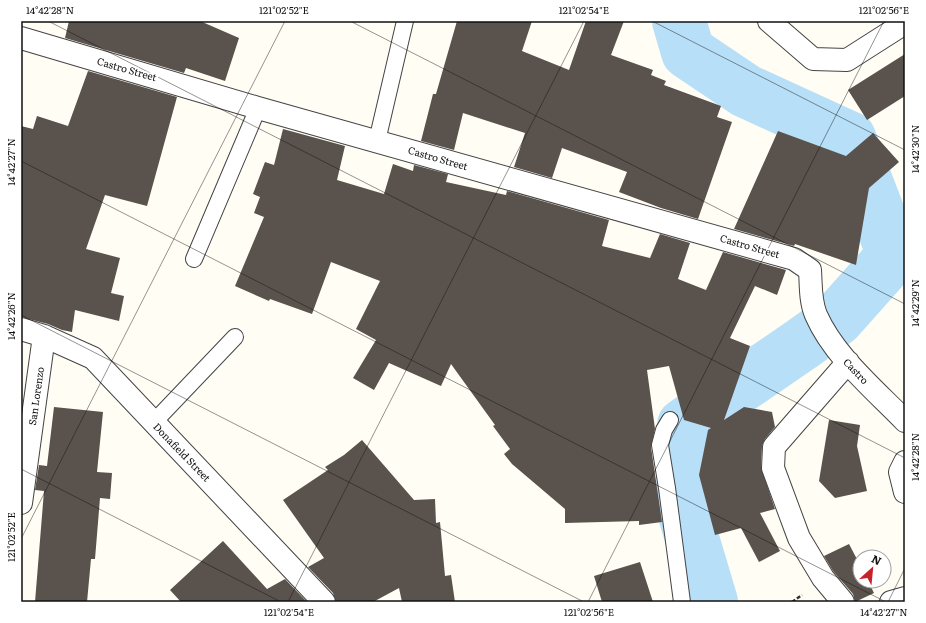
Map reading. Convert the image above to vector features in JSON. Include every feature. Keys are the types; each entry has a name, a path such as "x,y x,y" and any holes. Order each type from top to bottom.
{"street":[{"path":"769,21 813,58 847,60 905,23"},
{"name":"Castro Street","path":"21,38 258,108 794,259 810,270 812,299 816,315"},
{"name":"Castro","path":"816,315 831,343 905,420"},
{"name":"Donafield Street","path":"21,329 44,336 93,358 324,602"},
{"name":"San Lorenzo","path":"21,503 44,336"},
{"path":"843,602 823,578 799,538 773,468 774,447 848,362"},
{"path":"905,462 900,472 905,492"},
{"path":"891,602 905,598"}],"lane":[{"path":"376,141 405,21"},
{"path":"194,259 258,108"},
{"path":"154,422 235,337"},
{"path":"670,420 664,430 660,445 682,602"}],"building":[{"path":"69,21 200,21 239,38 225,81 186,68 184,73 65,38"},
{"path":"457,21 532,21 522,51 569,70 586,21 624,21 611,55 653,70 651,75 666,81 664,85 721,106 717,117 732,122 698,219 661,208 619,192 627,172 562,148 552,178 514,167 525,133 463,113 454,150 421,141 433,94 436,94"},
{"path":"905,54 905,96 867,120 848,90"},
{"path":"88,71 177,97 147,206 105,195 86,249 120,258 111,293 124,296 119,321 75,310 72,332 21,317 21,126 33,129 37,116 68,126"},
{"path":"283,129 345,146 337,180 384,194 393,164 413,171 414,165 448,174 446,182 506,195 507,191 609,220 602,246 650,258 660,234 690,243 678,279 706,290 723,252 786,270 777,295 755,286 730,338 750,346 724,420 744,407 772,412 775,427 765,439 762,446 761,467 775,509 760,513 780,551 759,562 741,528 715,535 699,475 708,430 711,428 684,420 669,366 647,370 655,429 651,447 662,522 639,525 639,521 565,523 565,509 512,464 504,454 510,449 493,426 495,425 451,364 441,386 389,363 374,390 353,378 376,340 356,329 380,281 331,262 312,314 270,299 269,301 235,286 264,217 254,213 260,197 253,194 265,162 274,165"},
{"path":"778,131 846,156 873,133 899,162 869,188 856,265 795,244 794,246 734,229"},
{"path":"54,407 103,412 97,472 112,473 110,499 100,498 95,559 91,559 87,602 35,602 44,491 35,490 39,465 47,466"},
{"path":"829,420 860,425 857,446 867,491 835,498 819,481"},
{"path":"362,440 414,500 435,499 436,523 440,522 445,576 451,575 455,602 402,602 399,588 373,602 336,602 333,593 308,567 324,558 283,500 328,470 325,467 344,455"},
{"path":"223,541 267,589 285,579 307,602 181,602 170,590"},
{"path":"849,544 852,550 852,589 872,589 874,593 855,602 853,594 833,571 824,556"},
{"path":"640,562 653,602 602,602 594,576"}],"waterway":[{"path":"679,21 688,52 746,91 849,138 894,255 837,319 684,425 683,508 711,602"}]}
